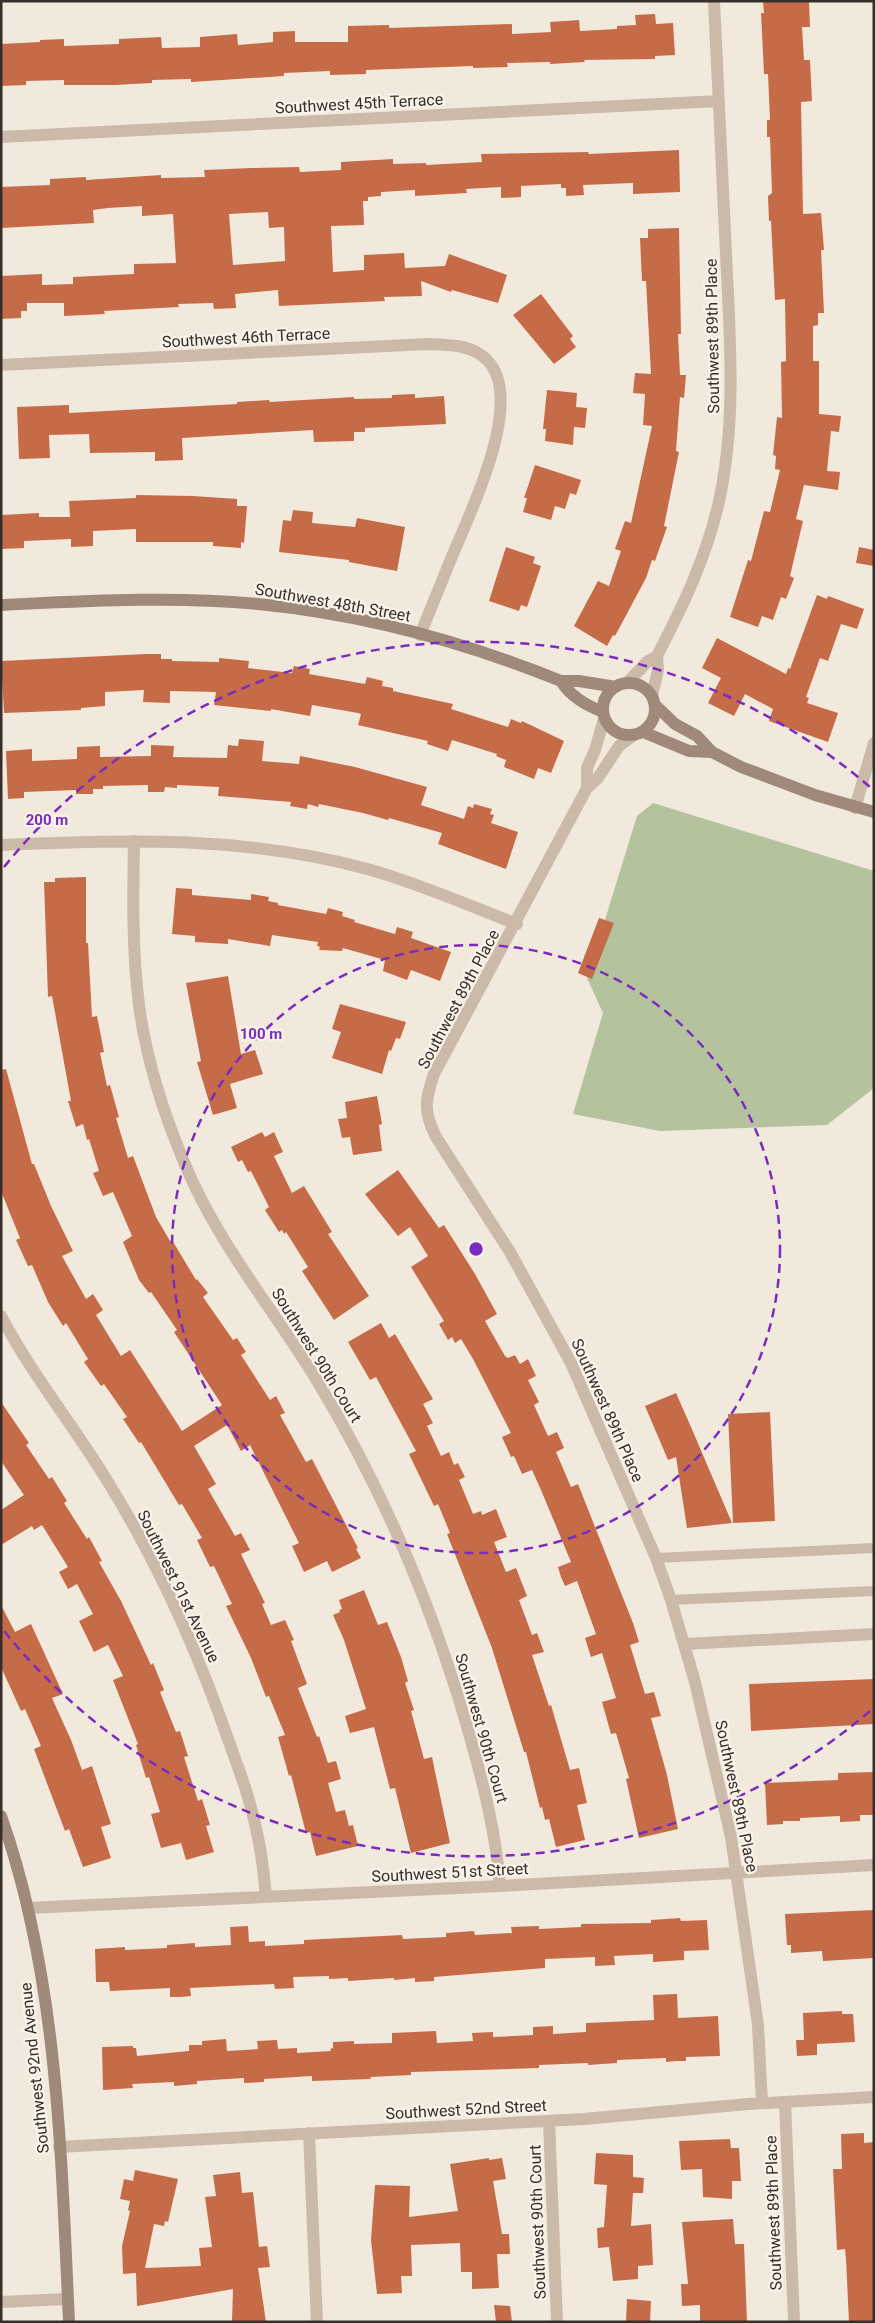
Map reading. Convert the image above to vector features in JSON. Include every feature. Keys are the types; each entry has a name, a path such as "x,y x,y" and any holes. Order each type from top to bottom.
{"street":[{"name":"Southwest 89th Place","path":"653,700 658,670 657,656 692,588 709,540 723,478 729,434 732,366 714,1"},
{"name":"Southwest 45th Terrace","path":"1,137 719,101"},
{"name":"Southwest 46th Terrace","path":"1,366 428,344 465,347 479,352 495,371 500,386 502,402 497,433 478,494 420,635"},
{"name":"Southwest 48th Street","path":"1,605 146,600 232,602 301,610 420,635 484,652 561,681 579,681 645,689 675,724 697,736 712,752"},
{"name":"Southwest 89th Place","path":"621,685 647,662 657,656"},
{"name":"Southwest 48th Street","path":"561,681 568,692 604,716 611,729 622,735 638,734 689,751 712,752 777,781 855,808 874,812"},
{"path":"604,716 604,701 621,685"},
{"path":"638,734 653,720 653,700"},
{"name":"Southwest 89th Place","path":"588,788 587,768 595,750 604,716"},
{"name":"Southwest 89th Place","path":"638,734 619,746 598,778 588,788 434,1074 428,1092 426,1108 428,1120 450,1161 505,1244 552,1326 656,1558 671,1600 722,1794 736,1872 758,2025 762,2103"},
{"path":"855,808 874,743"},
{"path":"1,845 134,841 222,843 301,854 370,870 409,882 516,924"},
{"name":"Southwest 90th Court","path":"134,841 133,939 139,1007 151,1064 172,1131 204,1205 222,1237 317,1381 363,1464 394,1529 432,1622 463,1711 492,1821 500,1886"},
{"name":"Southwest 91st Avenue","path":"1,1316 31,1367 109,1483 159,1575 189,1637 213,1695 249,1803 260,1849 266,1897"},
{"path":"684,1644 874,1634"},
{"name":"Southwest 92nd Avenue","path":"1,1816 14,1852 28,1908 50,2035 59,2147 68,2322"},
{"name":"Southwest 51st Street","path":"28,1908 500,1886 874,1865"},
{"name":"Southwest 52nd Street","path":"59,2147 549,2121 762,2103 874,2097"},
{"name":"Southwest 89th Place","path":"785,2102 794,2322"},
{"name":"Southwest 90th Court","path":"549,2121 557,2322"},
{"path":"309,2133 317,2322"},
{"path":"1,2302 68,2299"}],"lane":[{"path":"656,1558 874,1548"},
{"path":"671,1600 874,1591"}],"green space":[{"path":"653,803 874,871 874,1088 827,1125 660,1131 573,1114 603,1013 587,978 637,816"}],"building":[{"path":"763,1 809,1 810,27 802,27 804,60 810,60 812,101 801,102 803,214 821,213 824,250 821,250 824,313 818,313 818,325 813,326 813,361 819,361 819,414 841,416 839,432 831,431 827,471 840,472 838,490 804,485 796,519 803,521 790,576 794,578 786,599 781,597 773,620 762,616 758,627 730,617 748,560 751,561 764,511 770,512 780,470 775,469 776,456 773,455 777,417 782,418 781,362 786,361 785,299 775,300 771,221 769,221 768,196 772,193 770,137 767,137 767,120 770,120 768,74 764,74 761,13 764,13"},
{"path":"655,14 656,24 673,23 675,55 655,56 655,59 584,60 585,62 550,64 550,62 507,63 508,67 473,68 473,66 366,70 366,74 330,75 330,71 284,73 284,76 191,82 191,79 152,80 152,83 114,85 64,85 64,80 26,81 26,85 1,86 1,44 64,39 64,46 119,44 119,39 161,37 162,48 200,47 200,37 237,34 238,45 273,42 273,32 295,31 295,42 348,42 348,26 389,25 389,28 512,24 512,34 551,32 550,22 579,20 580,31 617,29 617,26 636,25 635,15"},
{"path":"679,150 680,192 633,194 633,183 583,185 584,195 566,196 566,188 561,188 561,184 521,186 521,197 501,198 501,187 466,189 467,193 415,196 415,190 381,192 381,196 368,197 368,201 363,201 364,225 331,226 333,272 364,270 364,255 404,253 405,268 445,266 449,254 507,275 498,303 452,290 451,292 421,281 422,296 384,297 385,301 279,306 278,290 235,294 236,308 214,309 213,303 178,304 179,307 104,311 105,314 64,316 64,303 27,303 27,311 21,311 21,318 1,319 1,276 42,274 42,285 73,284 73,277 134,274 134,264 176,263 173,214 142,216 142,206 108,208 93,210 94,223 1,228 1,187 50,185 50,179 86,177 86,180 161,175 161,178 205,177 204,170 299,167 300,172 341,170 341,162 393,159 393,164 426,163 426,165 482,162 481,154 588,152 589,154","holes":["268,212 269,228 284,227 285,261 233,265 229,214"]},
{"path":"679,228 681,334 678,334 680,375 686,375 684,398 680,397 676,451 679,452 664,526 667,527 655,561 652,560 646,578 615,636 613,635 607,646 574,626 598,581 609,586 621,551 615,549 625,521 631,523 652,426 643,425 645,394 633,393 635,373 651,374 646,281 642,281 640,238 648,238 648,229"},
{"path":"541,294 573,336 570,339 576,347 554,364 513,315"},
{"path":"547,390 577,393 576,407 587,408 585,428 574,427 573,445 545,441 546,429 543,429"},
{"path":"415,394 415,398 444,396 446,424 365,428 365,432 354,432 354,441 314,442 313,430 182,438 183,460 155,461 155,452 90,453 89,434 49,435 50,458 19,459 17,407 69,405 69,413 237,404 237,402 269,400 270,402 354,397 354,399 392,398 392,395"},
{"path":"535,465 581,480 576,495 570,493 565,509 555,506 551,520 523,512 527,498 524,498"},
{"path":"136,495 237,499 237,506 247,506 244,543 241,542 241,548 213,546 213,542 136,542 136,529 93,531 93,546 71,547 71,539 24,541 24,548 1,549 1,515 39,513 39,517 70,517 69,501 136,498"},
{"path":"293,510 313,512 312,523 355,527 357,518 405,527 397,571 349,562 349,560 279,552 283,520 291,521"},
{"path":"506,547 535,557 533,563 541,566 527,607 521,605 519,611 489,601"},
{"path":"859,547 874,550 874,566 856,563"},
{"path":"817,595 827,599 828,596 864,609 857,629 841,624 828,661 820,658 806,697 809,698 807,703 838,713 828,742 769,721 773,709 745,694 734,716 708,703 721,678 702,668 717,638 786,674 788,668 790,669"},
{"path":"161,654 161,659 172,659 172,661 219,662 219,658 249,661 248,668 292,673 294,666 310,669 309,674 365,684 367,677 383,681 382,686 393,688 393,691 453,704 451,709 508,727 511,719 521,723 522,721 564,741 551,773 538,768 534,779 504,767 506,760 496,756 497,754 452,740 448,751 427,744 428,741 358,725 361,714 358,713 312,705 310,716 271,709 271,711 214,705 216,692 170,691 170,703 143,702 144,690 105,692 105,706 81,708 81,710 4,713 1,661"},
{"path":"239,739 264,741 262,761 299,764 300,756 355,767 427,787 421,805 464,819 468,806 473,808 474,804 492,809 490,814 494,815 491,823 518,832 506,869 438,844 442,833 389,818 388,820 319,804 318,807 308,804 307,809 290,806 291,802 218,796 219,787 177,785 177,788 165,787 164,792 148,792 148,785 103,786 103,789 93,789 93,794 76,794 76,790 24,792 24,798 8,799 6,751 32,749 32,761 77,759 77,747 100,746 100,757 151,756 151,745 174,746 173,757 227,758 228,745 238,746"},
{"path":"86,877 86,943 88,943 92,1017 97,1016 104,1052 100,1053 107,1086 110,1085 119,1117 116,1118 128,1158 133,1156 156,1217 170,1241 172,1240 196,1280 208,1293 203,1297 233,1340 237,1338 246,1352 241,1355 270,1400 276,1396 285,1413 280,1415 306,1462 312,1459 358,1548 356,1549 361,1558 332,1572 327,1561 304,1572 292,1546 299,1543 250,1445 241,1451 227,1425 194,1446 216,1484 208,1489 235,1536 241,1533 250,1550 241,1554 265,1603 262,1604 271,1625 285,1620 294,1640 291,1641 307,1684 298,1688 317,1737 319,1736 328,1763 336,1761 341,1779 328,1783 336,1812 345,1810 349,1826 353,1825 358,1846 316,1856 310,1832 306,1833 291,1775 289,1776 278,1737 285,1735 269,1696 266,1697 251,1658 226,1606 232,1604 214,1566 210,1567 197,1540 202,1538 182,1504 179,1505 141,1442 139,1443 123,1419 127,1417 104,1384 101,1386 84,1362 88,1359 66,1323 63,1326 48,1302 32,1265 28,1266 16,1240 20,1238 1,1191 1,1070 6,1069 32,1164 34,1164 51,1206 73,1251 62,1256 86,1299 93,1294 103,1310 96,1315 121,1356 130,1350 182,1431 222,1405 174,1332 177,1330 151,1292 149,1293 139,1280 123,1242 132,1236 113,1192 103,1196 93,1173 99,1171 89,1139 87,1140 83,1124 76,1127 68,1101 71,1101 52,996 48,997 44,882 55,882 55,878"},
{"path":"176,888 192,889 192,895 251,900 251,894 269,897 268,901 278,903 278,905 326,914 328,908 343,912 342,916 355,920 354,922 395,934 397,927 413,932 411,938 451,952 440,981 411,970 407,980 383,971 385,960 343,948 342,951 319,950 318,942 272,935 270,946 228,939 228,944 195,942 195,936 172,934"},
{"path":"599,918 614,923 592,979 578,973"},
{"path":"228,976 241,1054 255,1050 263,1074 230,1084 237,1108 213,1115 197,1062 201,1061 186,983"},
{"path":"340,1004 406,1022 400,1039 396,1038 391,1051 389,1050 382,1074 332,1058 341,1032 332,1029"},
{"path":"377,1096 382,1124 379,1125 382,1151 353,1155 350,1137 342,1138 338,1119 347,1118 345,1102"},
{"path":"262,1132 265,1137 274,1132 283,1152 274,1156 292,1193 304,1186 332,1232 328,1234 369,1296 334,1320 302,1271 308,1267 286,1232 284,1234 282,1230 279,1232 265,1210 269,1207 251,1171 248,1172 242,1160 238,1162 231,1147"},
{"path":"398,1170 439,1228 444,1225 475,1274 497,1314 485,1321 505,1356 508,1358 515,1355 520,1364 528,1359 536,1376 528,1380 539,1402 534,1405 548,1436 557,1432 564,1448 556,1452 571,1487 578,1484 639,1642 630,1645 645,1694 654,1692 661,1716 651,1718 667,1775 678,1829 639,1838 626,1779 629,1778 616,1733 611,1734 602,1702 616,1698 602,1653 591,1657 585,1638 596,1634 577,1581 565,1586 561,1577 558,1567 571,1562 541,1490 532,1470 522,1474 514,1456 511,1457 502,1437 511,1433 473,1359 461,1339 455,1343 452,1337 448,1340 439,1324 444,1321 411,1267 428,1256 410,1227 398,1236 365,1194"},
{"path":"381,1323 389,1338 395,1334 433,1399 423,1404 433,1423 427,1426 441,1456 449,1452 454,1465 458,1463 465,1477 459,1480 473,1514 481,1511 482,1515 496,1509 507,1537 494,1542 506,1572 516,1568 527,1596 519,1600 532,1635 537,1633 544,1652 532,1655 549,1706 551,1705 570,1770 579,1768 587,1803 577,1805 585,1840 556,1847 549,1819 545,1820 542,1807 540,1808 526,1752 524,1752 492,1648 447,1534 450,1533 438,1504 434,1506 409,1454 416,1451 376,1377 370,1380 348,1342"},
{"path":"676,1393 732,1523 687,1528 676,1457 668,1460 645,1406"},
{"path":"1,1402 29,1443 26,1445 49,1479 52,1477 67,1501 64,1503 87,1539 89,1537 102,1561 99,1562 121,1601 151,1665 153,1663 164,1690 160,1692 176,1732 180,1731 188,1756 184,1757 198,1801 202,1799 210,1825 206,1826 214,1852 186,1860 181,1843 161,1848 151,1814 160,1812 149,1777 146,1778 136,1745 138,1744 113,1680 123,1676 108,1645 94,1652 79,1621 93,1614 77,1584 68,1589 59,1572 68,1567 42,1525 34,1530 32,1526 1,1545 1,1510 24,1495 1,1461"},
{"path":"770,1412 775,1521 733,1523 728,1414"},
{"path":"364,1590 378,1625 387,1622 401,1657 408,1681 405,1683 414,1710 411,1711 424,1759 432,1757 450,1843 411,1853 395,1788 390,1789 374,1727 350,1733 345,1716 366,1709 344,1640 333,1615 342,1609 339,1600"},
{"path":"1,1605 15,1632 31,1624 63,1694 52,1698 82,1770 92,1766 111,1824 101,1827 111,1858 83,1867 69,1829 65,1831 34,1749 41,1746 25,1709 21,1711 1,1667"},
{"path":"874,1679 874,1724 751,1731 749,1684"},
{"path":"874,1772 874,1815 860,1815 860,1821 840,1822 840,1816 800,1818 800,1821 783,1821 783,1824 767,1825 765,1783 838,1780 838,1773"},
{"path":"874,1910 874,1958 823,1961 822,1951 791,1953 791,1945 787,1945 785,1914"},
{"path":"680,1918 681,1921 707,1920 709,1950 684,1951 684,1960 653,1962 653,1954 614,1956 615,1965 595,1966 595,1957 545,1959 545,1968 434,1977 434,1981 415,1982 415,1978 348,1981 348,1978 329,1979 329,1976 293,1977 294,1988 275,1989 274,1984 190,1988 191,1996 181,1997 170,1997 170,1988 110,1991 109,1982 96,1982 95,1949 125,1947 125,1950 167,1948 167,1945 195,1943 195,1947 231,1945 230,1927 248,1926 249,1942 265,1941 265,1946 304,1944 304,1940 402,1935 403,1939 446,1937 446,1933 474,1931 475,1935 512,1933 511,1927 539,1926 539,1929 581,1927 581,1924 651,1923 651,1920"},
{"path":"677,1994 678,2018 718,2016 720,2056 686,2057 686,2061 666,2062 666,2058 617,2060 617,2063 588,2065 588,2063 539,2065 539,2068 411,2072 411,2075 370,2077 371,2079 312,2081 312,2076 264,2079 264,2082 244,2083 244,2078 197,2081 197,2084 174,2086 174,2082 132,2084 133,2088 103,2090 102,2047 133,2046 133,2048 136,2048 137,2056 189,2051 189,2045 202,2045 202,2041 226,2039 227,2051 258,2049 257,2041 277,2040 278,2049 297,2048 297,2053 331,2051 333,2042 354,2041 354,2044 392,2043 392,2033 436,2031 437,2043 473,2041 472,2033 493,2032 493,2037 533,2035 533,2027 553,2026 553,2034 586,2032 586,2023 654,2020 653,1995"},
{"path":"842,2011 842,2014 853,2014 855,2042 817,2044 817,2055 797,2056 796,2040 804,2040 803,2013"},
{"path":"864,2133 864,2143 874,2142 874,2322 849,2322 845,2249 837,2250 833,2169 842,2169 841,2134"},
{"path":"730,2139 731,2148 739,2148 741,2181 732,2181 732,2199 703,2197 702,2169 681,2170 679,2141"},
{"path":"596,2153 633,2155 633,2177 644,2178 643,2193 633,2193 631,2226 651,2224 653,2265 638,2266 638,2279 613,2281 609,2247 598,2248 597,2228 604,2227 607,2185 594,2184"},
{"path":"489,2158 489,2160 502,2158 506,2179 493,2181 502,2234 509,2234 510,2254 497,2254 499,2288 472,2289 472,2272 461,2272 460,2243 411,2245 412,2276 401,2276 402,2293 377,2294 371,2240 375,2185 410,2186 409,2217 458,2211 450,2164"},
{"path":"135,2170 178,2179 168,2222 165,2221 164,2226 154,2224 145,2268 201,2266 199,2248 212,2247 205,2197 216,2196 213,2175 240,2172 242,2193 253,2192 259,2247 267,2246 270,2267 258,2268 266,2322 232,2322 233,2289 137,2306 136,2273 123,2274 122,2246 130,2211 128,2210 130,2201 120,2199 124,2179 133,2181"},
{"path":"733,2219 735,2244 744,2244 747,2322 700,2321 700,2305 682,2306 681,2284 688,2284 682,2222"},
{"path":"627,2299 651,2301 650,2322 626,2322"},
{"path":"494,2305 510,2306 512,2322 496,2322"}]}
